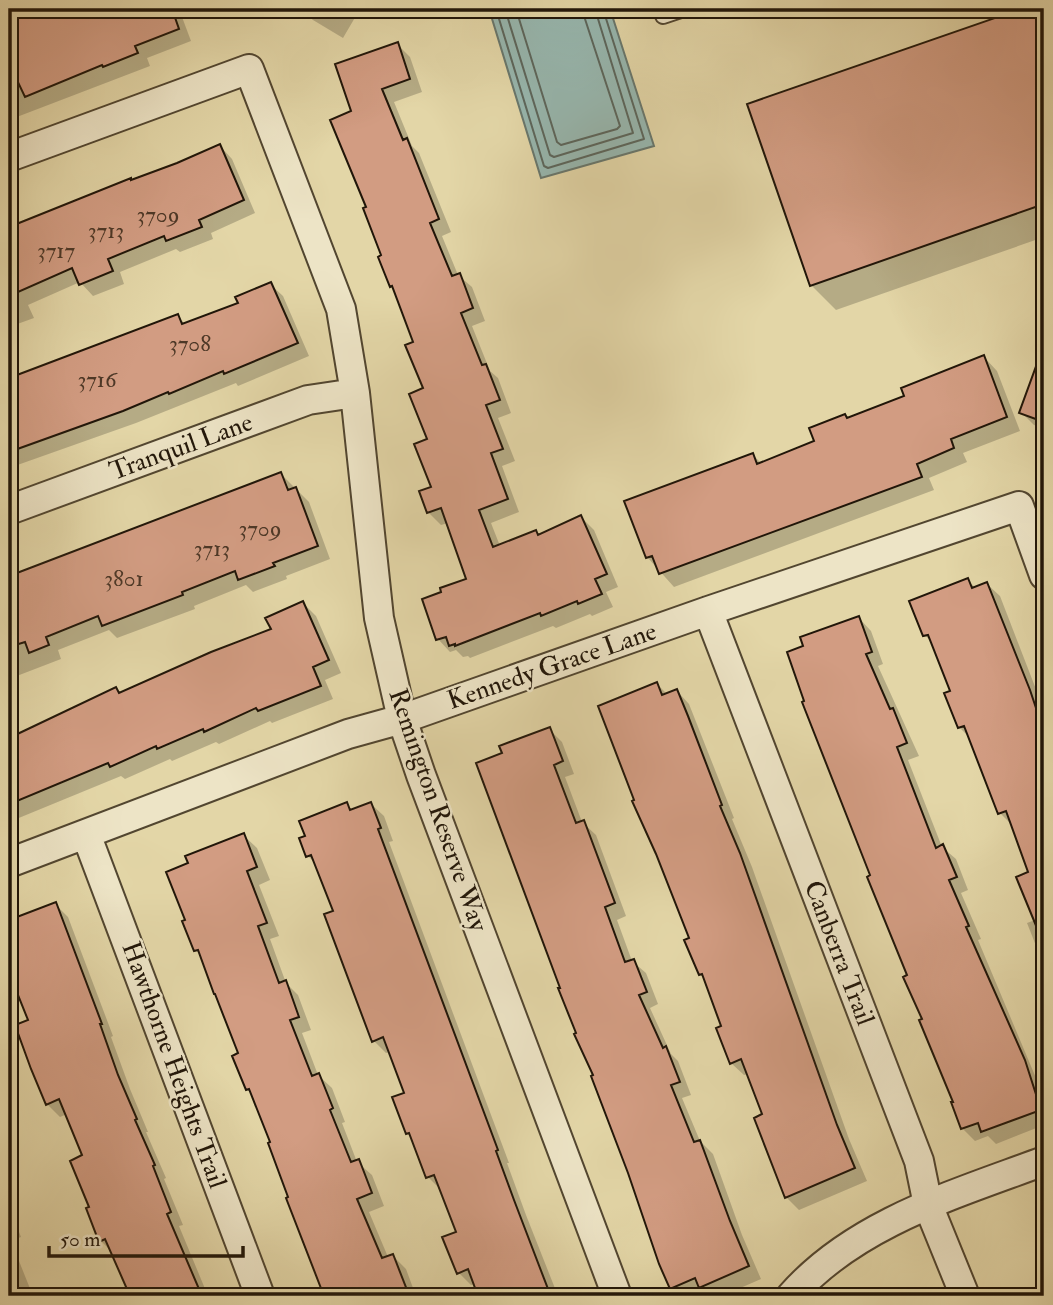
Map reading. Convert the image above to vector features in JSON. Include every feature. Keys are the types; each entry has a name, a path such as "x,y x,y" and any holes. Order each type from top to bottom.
{"street":[{"name":"Remington Reserve Way","path":"9,156 249,69 341,309 355,393 379,618 402,719 617,1296"},
{"name":"Tranquil Lane","path":"9,510 308,400 355,393"},
{"name":"Kennedy Grace Lane","path":"9,863 348,734 402,719 708,611 1019,506 1044,575"},
{"name":"Canberra Trail","path":"708,611 919,1161 928,1205 965,1296"},
{"name":"Hawthorne Heights Trail","path":"86,834 260,1296"},
{"path":"790,1296 827,1262 869,1235 928,1205 1044,1161"}],"lane":[{"path":"663,16 684,9"}],"water":[{"path":"489,9 610,9 654,146 541,178"}],"building":[{"path":"24,9 172,9 179,29 135,46 138,53 25,97 17,80 9,84 9,16"},
{"path":"1021,9 1044,9 1044,204 810,286 747,104"},
{"path":"398,42 410,79 382,89 403,140 407,138 439,219 430,223 452,276 460,273 473,308 461,313 482,365 486,364 500,400 486,405 503,449 491,453 508,499 479,510 493,547 536,530 538,535 581,515 607,574 595,579 602,594 541,616 540,613 455,646 449,646 446,637 436,640 422,599 441,592 440,588 466,579 441,508 427,513 419,491 431,487 414,444 427,439 409,394 423,388 405,345 413,342 378,257 381,255 363,208 366,207 330,120 351,111 335,64"},
{"path":"220,144 244,200 199,220 202,227 166,241 164,236 108,259 113,271 79,285 72,268 9,296 9,227"},
{"path":"271,282 298,343 224,374 223,371 169,394 168,392 9,452 9,378 178,314 182,324 238,303 235,297"},
{"path":"1042,350 1044,351 1044,422 1019,413"},
{"path":"984,355 1007,417 951,439 954,448 917,464 922,477 659,574 652,556 646,558 624,501 753,453 757,464 814,441 809,428 845,414 847,418 904,396 901,388"},
{"path":"281,472 288,490 296,487 318,546 238,580 235,571 182,592 183,595 102,626 98,616 46,637 49,645 29,653 25,642 9,647 9,576"},
{"path":"968,578 972,588 987,582 1044,732 1044,945 1016,877 1028,872 1006,811 998,814 964,726 958,728 944,693 950,691 928,635 923,636 909,601"},
{"path":"303,601 329,660 313,667 321,686 258,711 256,708 204,732 203,729 157,749 156,746 110,767 108,763 17,801 9,782 9,738 116,687 119,693 271,629 265,618"},
{"path":"859,616 872,652 866,654 907,743 897,747 936,848 943,844 957,877 949,880 969,926 966,927 1025,1060 1041,1110 981,1132 978,1123 961,1129 953,1102 919,1020 922,1019 903,977 907,975 867,877 870,875 802,702 804,701 787,652 803,646 800,637"},
{"path":"657,682 662,695 677,689 688,716 855,1168 785,1198 754,1118 762,1114 741,1059 730,1064 716,1028 721,1026 702,974 699,975 684,940 689,938 632,801 634,800 598,706"},
{"path":"550,727 563,761 554,765 576,823 584,820 615,903 605,907 625,962 634,959 647,992 639,995 663,1048 666,1046 680,1082 671,1085 694,1142 700,1140 749,1266 699,1288 695,1278 670,1289 659,1264 591,1076 593,1075 574,1034 576,1033 560,988 476,763 502,753 499,746"},
{"path":"347,802 350,810 371,802 381,828 378,829 548,1289 529,1296 478,1296 468,1269 457,1274 442,1237 456,1232 434,1175 426,1178 409,1133 406,1134 392,1097 404,1093 383,1037 372,1042 324,914 333,911 311,855 306,857 299,838 305,836 299,821"},
{"path":"244,833 257,867 247,871 267,923 258,926 279,983 286,980 299,1017 290,1020 312,1076 319,1073 333,1108 330,1110 351,1162 359,1159 372,1193 357,1199 382,1258 393,1254 407,1290 391,1296 324,1296 286,1198 288,1197 268,1143 270,1142 249,1089 246,1090 232,1056 238,1053 198,950 194,951 182,921 185,920 166,872 188,863 185,856"},
{"path":"56,902 102,1024 118,1075 155,1165 153,1166 171,1212 167,1214 202,1296 130,1296 105,1239 99,1242 86,1208 89,1207 70,1161 82,1155 59,1099 46,1105 31,1069 15,1025 28,1020 10,975 16,973 9,955 9,920"}]}
